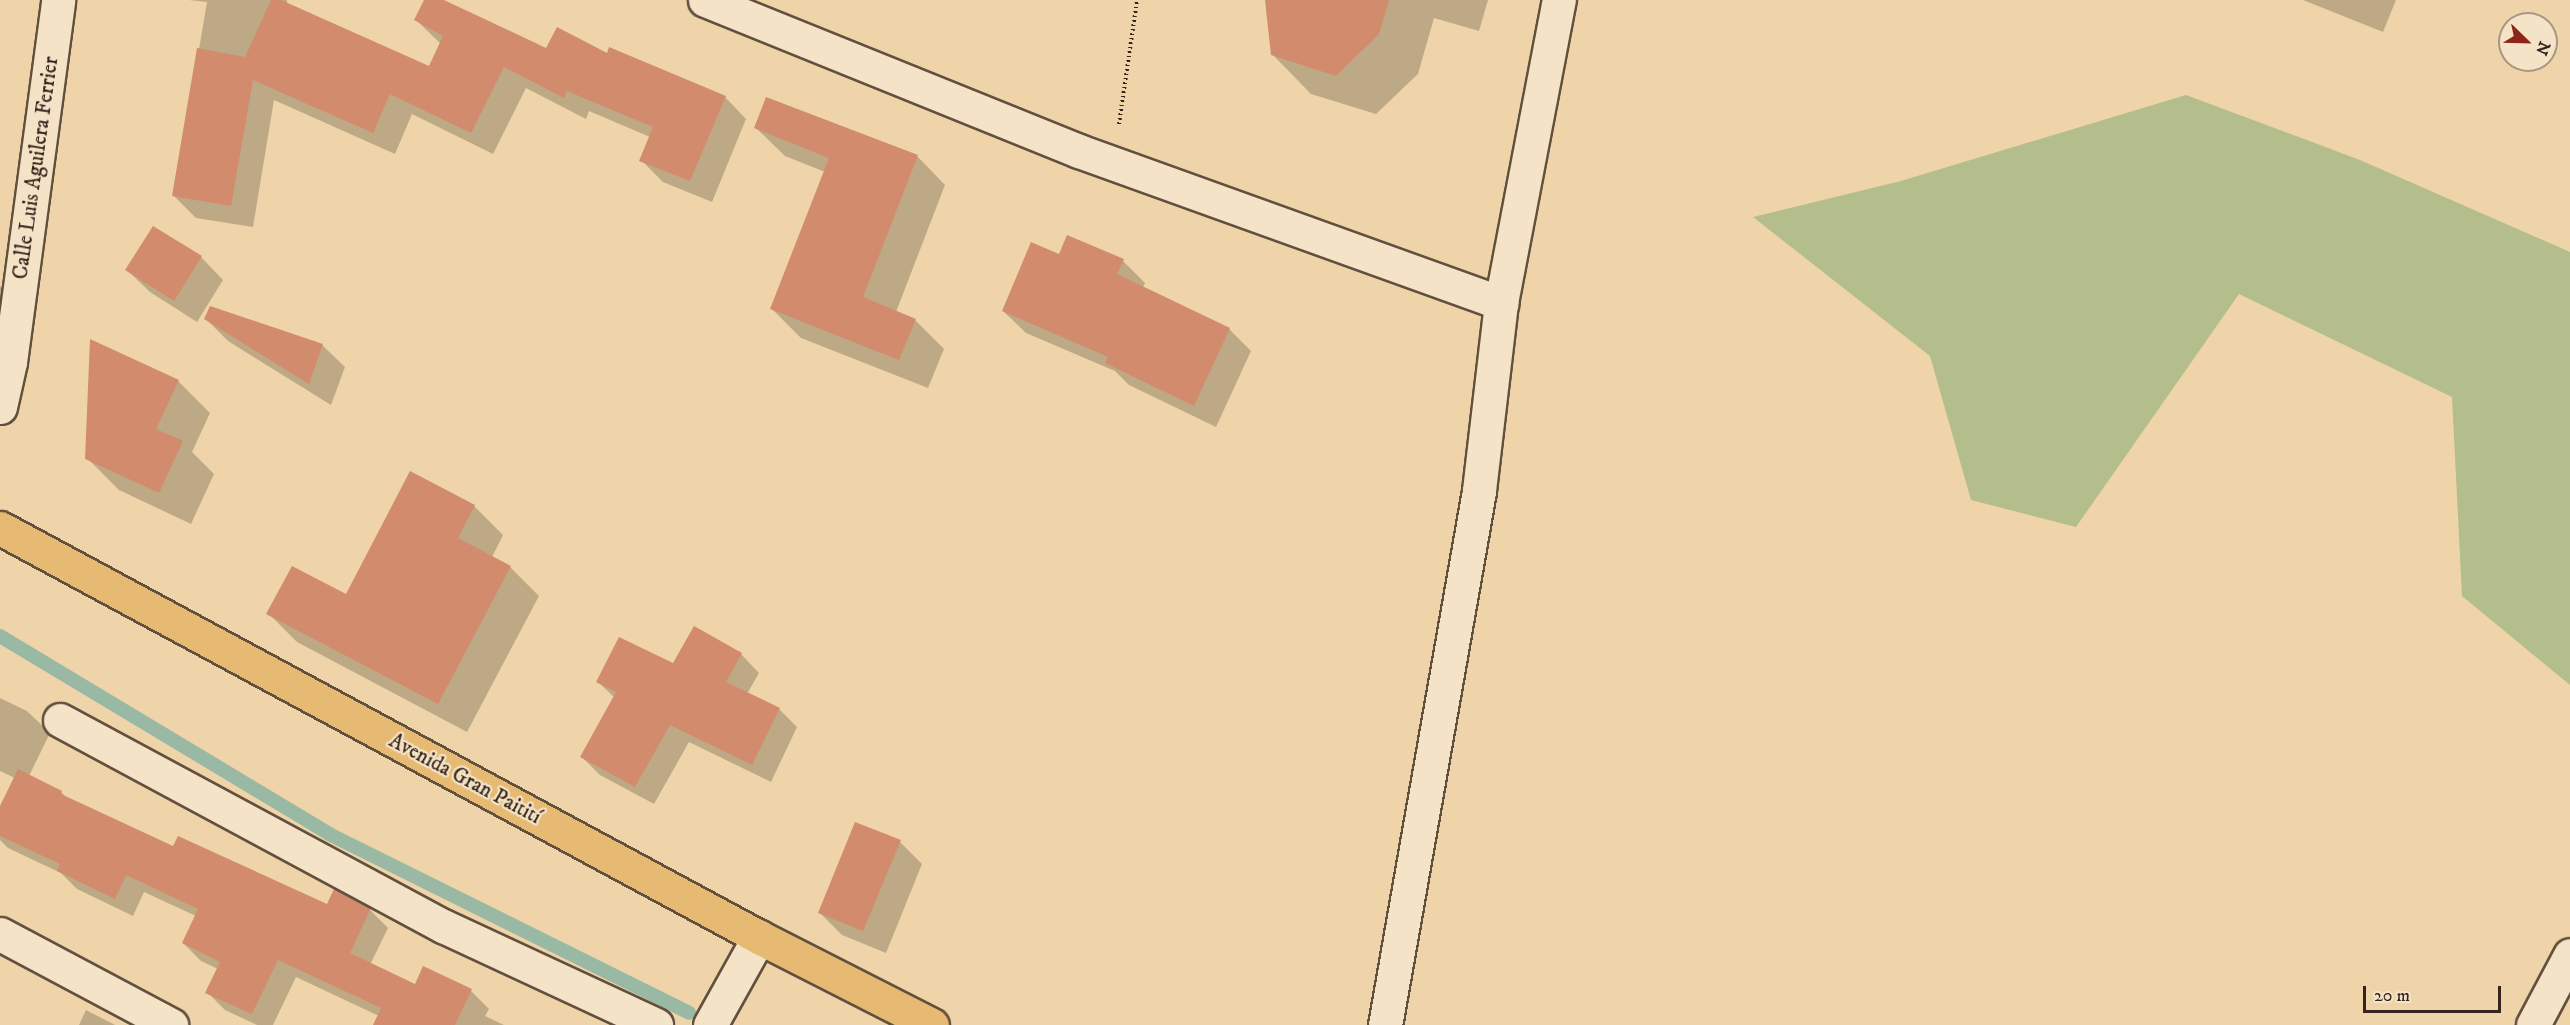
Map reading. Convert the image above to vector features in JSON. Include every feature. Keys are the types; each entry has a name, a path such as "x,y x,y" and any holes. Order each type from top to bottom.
{"main road":[{"name":"Avenida Gran Paitití","path":"0,528 759,937 933,1025"}],"street":[{"name":"Calle Luis Aguilera Ferrier","path":"0,407 10,362 58,0"},
{"path":"705,0 1113,163 1501,303"},
{"path":"1385,1025 1479,490 1501,303 1559,0"},
{"path":"60,720 443,926 656,1025"},
{"path":"0,934 171,1025"},
{"path":"710,1025 759,937"},
{"path":"2533,1025 2570,956"}],"path":[{"path":"1113,163 1137,0"}],"green space":[{"path":"2186,95 2360,160 2570,252 2570,685 2462,596 2452,397 2239,294 2076,527 1971,500 1930,356 1753,217 1901,181"}],"building":[{"path":"271,0 281,0 429,66 443,36 414,20 424,0 444,0 546,48 557,27 607,53 609,47 726,96 690,181 639,161 653,127 567,91 564,98 504,67 471,133 390,94 373,133 253,80 231,206 172,196 197,48 245,57"},
{"path":"1265,0 1389,0 1379,34 1336,76 1271,55"},
{"path":"766,97 918,155 863,297 916,319 899,360 770,309 829,158 754,128"},
{"path":"153,226 202,256 174,301 125,270"},
{"path":"1067,235 1124,259 1117,274 1230,328 1194,406 1105,363 1108,357 1002,311 1031,242 1059,254"},
{"path":"210,306 323,344 309,384 204,319"},
{"path":"90,339 179,380 156,429 183,441 159,493 85,459"},
{"path":"410,471 475,505 458,538 511,566 438,704 266,614 292,566 346,594"},
{"path":"694,626 742,653 726,682 780,708 752,765 670,725 635,787 580,757 616,692 596,682 619,637 673,663"},
{"path":"18,769 62,791 61,794 173,846 178,836 327,904 334,889 371,908 350,953 415,984 423,966 472,989 455,1025 373,1025 381,1008 278,960 252,1014 205,993 220,962 182,943 198,909 126,875 115,899 57,871 60,864 0,836 0,806"},
{"path":"855,822 901,840 863,931 818,913"}],"waterway":[{"path":"0,636 329,834 689,1013"}]}
